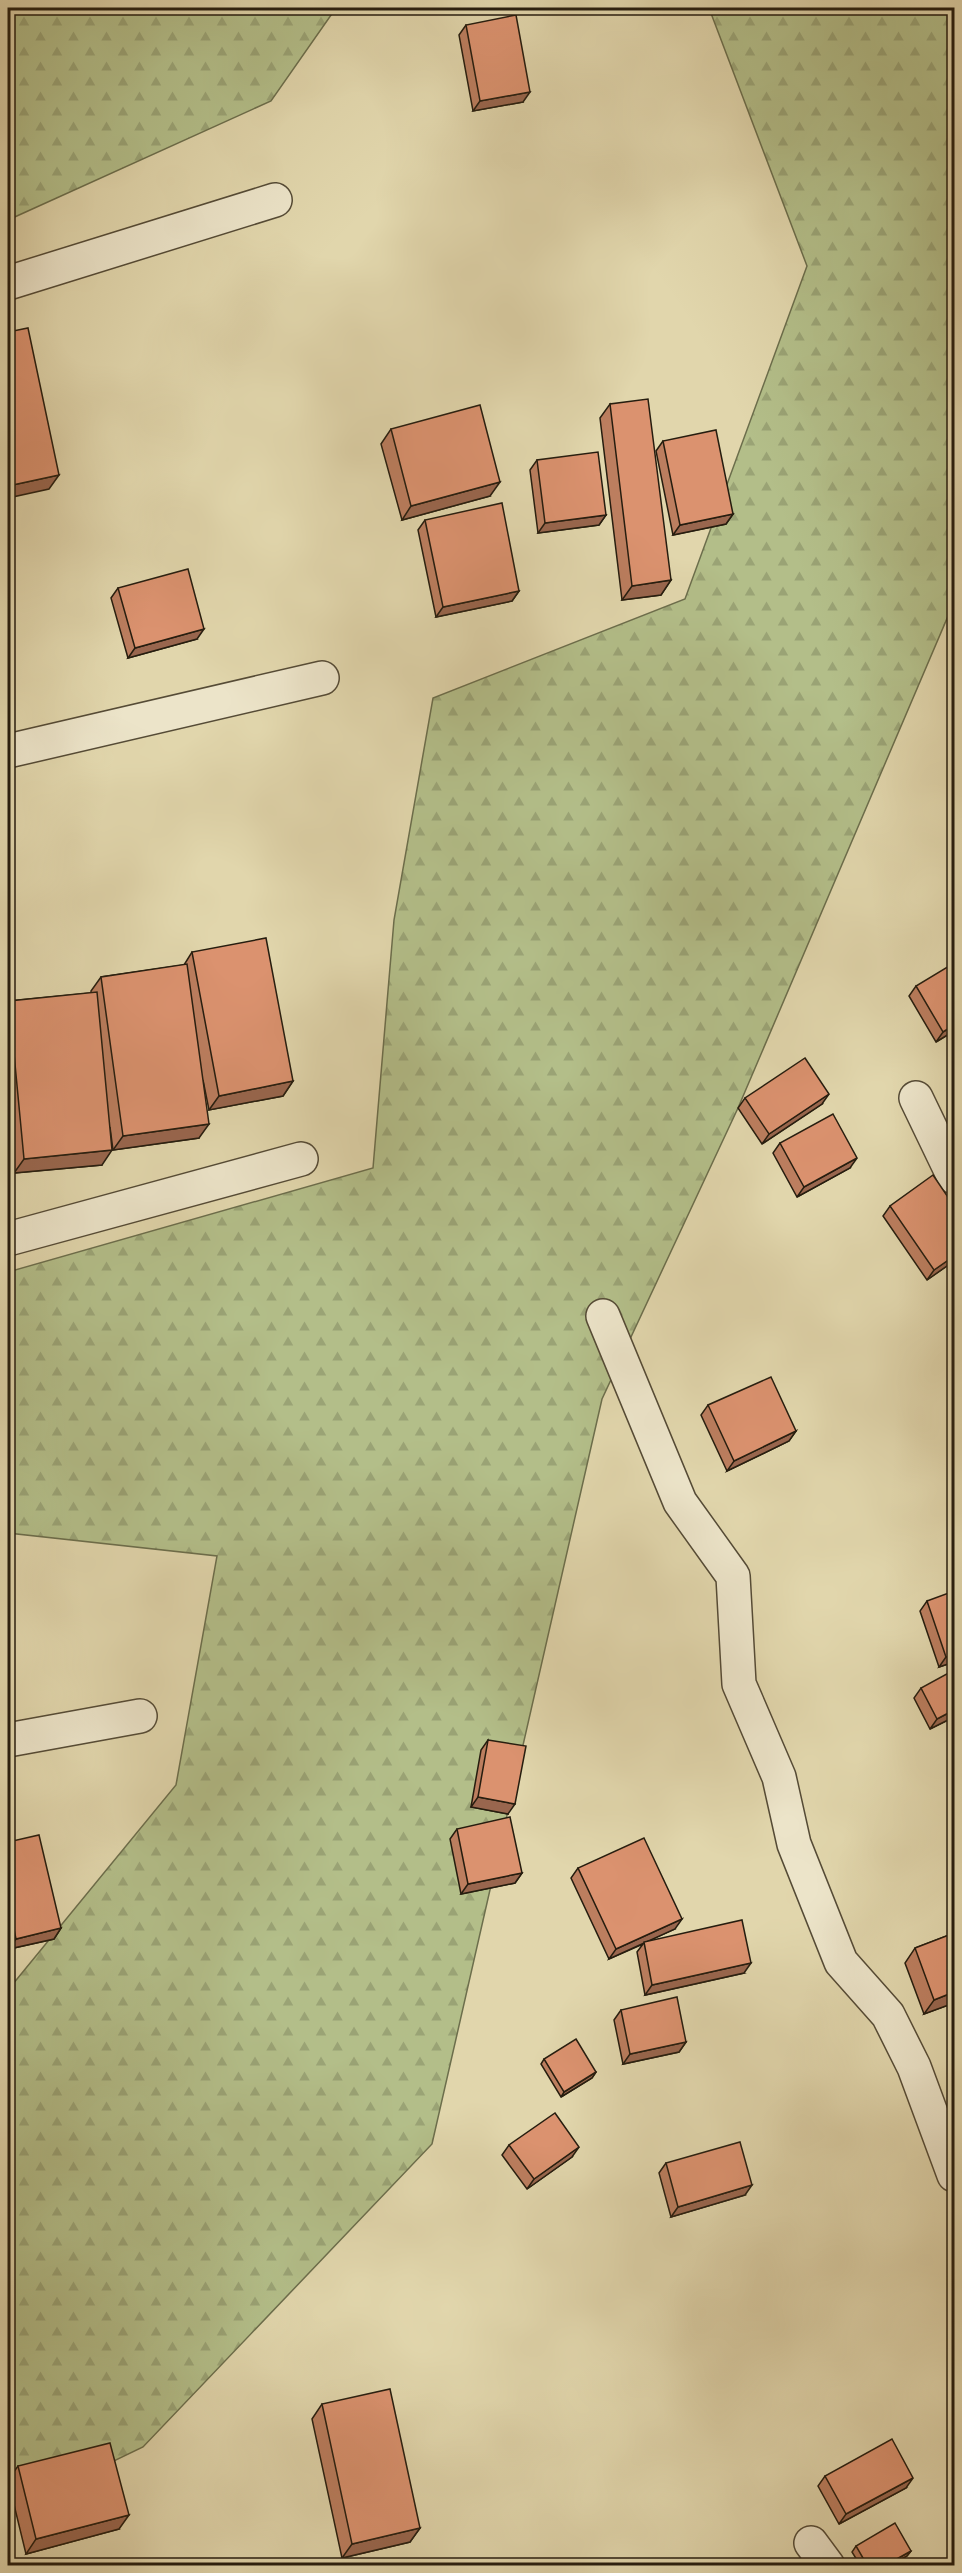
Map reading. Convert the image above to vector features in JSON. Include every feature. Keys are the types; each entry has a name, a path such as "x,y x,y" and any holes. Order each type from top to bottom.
{"street":[{"path":"8,283 275,200"},
{"path":"8,751 322,678"},
{"path":"916,1098 954,1177"},
{"path":"8,1239 301,1159"},
{"path":"603,1316 680,1502 733,1576 739,1684 779,1776 794,1844 841,1962 888,2015 914,2067 954,2175"},
{"path":"8,1740 140,1716"}],"green space":[{"path":"8,8 336,8 271,101 8,220"},
{"path":"709,8 954,8 954,602 738,1108 602,1399 432,2144 143,2447 8,2512 8,1990 176,1785 217,1556 8,1533 8,1272 373,1168 394,920 433,698 685,599 807,266"}],"building":[{"path":"516,15 530,92 480,101 466,25"},
{"path":"28,328 59,475 8,486 8,332"},
{"path":"648,399 671,580 632,586 610,404"},
{"path":"480,405 500,482 411,506 391,429"},
{"path":"716,430 733,514 680,525 663,441"},
{"path":"598,452 606,515 545,523 537,460"},
{"path":"502,503 519,591 443,607 425,520"},
{"path":"188,569 204,629 135,648 118,588"},
{"path":"266,938 293,1081 219,1096 192,952"},
{"path":"954,963 954,1025 943,1032 916,986"},
{"path":"187,964 209,1124 123,1136 101,977"},
{"path":"97,992 112,1150 24,1159 9,1001"},
{"path":"805,1058 829,1094 769,1134 745,1098"},
{"path":"833,1114 857,1158 804,1187 780,1143"},
{"path":"933,1175 954,1206 954,1256 934,1270 890,1206"},
{"path":"771,1377 796,1431 734,1461 708,1405"},
{"path":"954,1591 954,1655 946,1657 927,1601"},
{"path":"954,1670 954,1710 937,1719 921,1688"},
{"path":"488,1740 526,1746 515,1804 478,1797"},
{"path":"510,1817 522,1873 468,1884 457,1829"},
{"path":"39,1835 61,1928 16,1939 8,1902 8,1842"},
{"path":"644,1838 682,1919 616,1949 578,1868"},
{"path":"742,1920 751,1963 652,1985 644,1942"},
{"path":"954,1933 954,1992 934,2000 915,1948"},
{"path":"677,1997 686,2042 630,2054 621,2010"},
{"path":"576,2039 596,2072 564,2092 544,2059"},
{"path":"555,2113 579,2147 534,2179 509,2145"},
{"path":"740,2142 752,2185 678,2207 666,2163"},
{"path":"390,2389 420,2528 352,2544 322,2404"},
{"path":"892,2439 913,2478 846,2514 825,2476"},
{"path":"110,2443 129,2515 36,2539 18,2466"},
{"path":"895,2523 911,2551 886,2565 867,2565 856,2546"}]}
